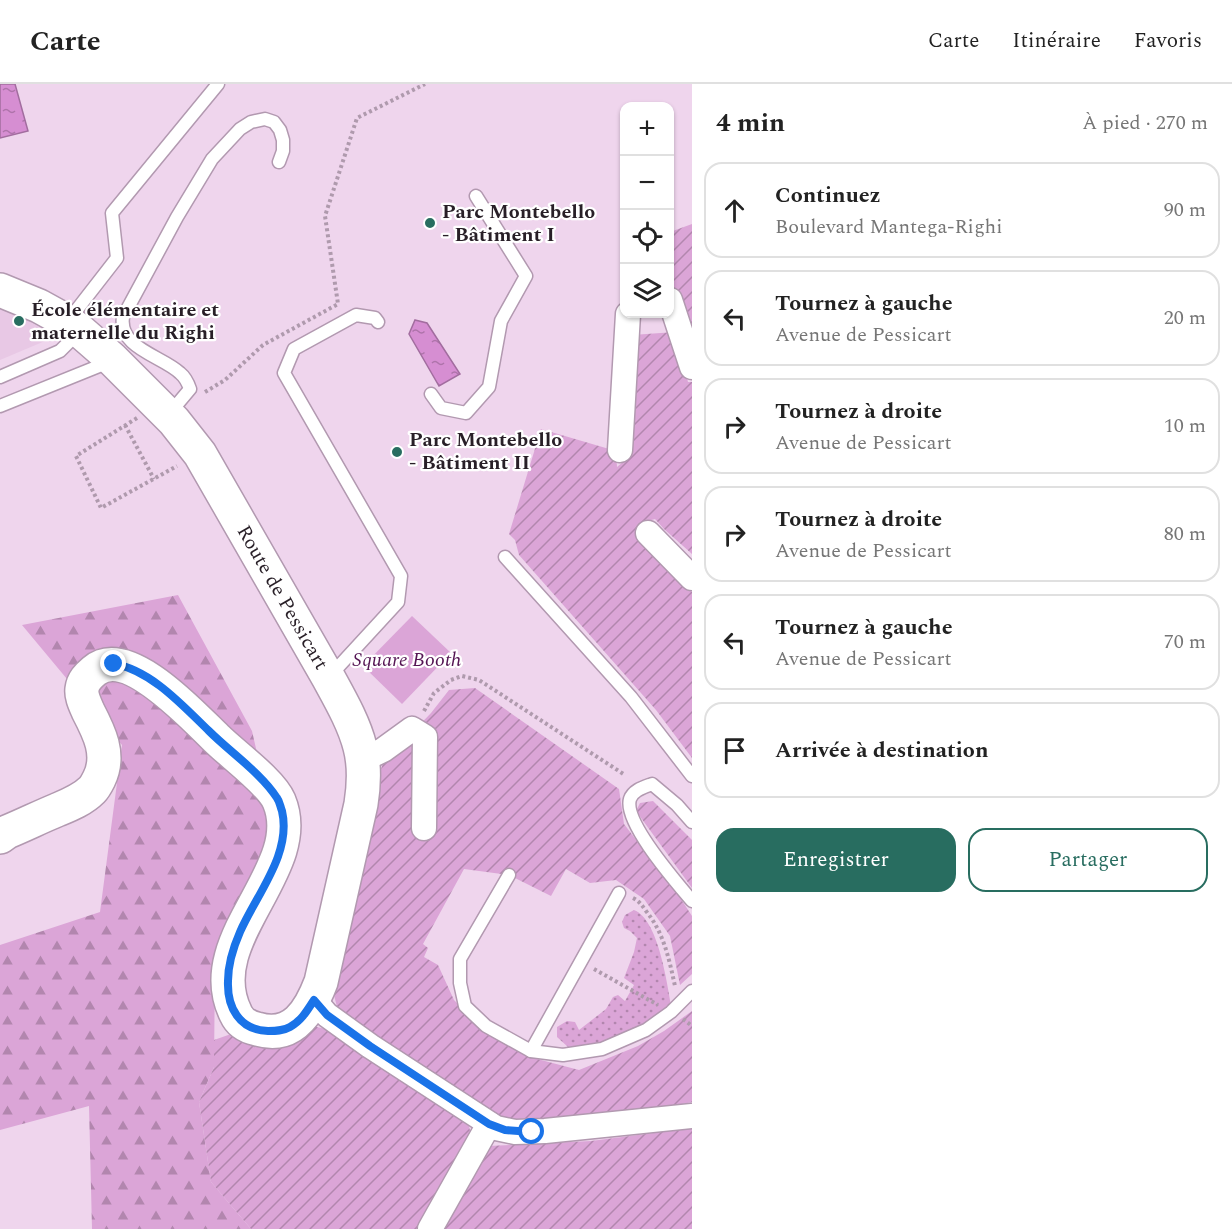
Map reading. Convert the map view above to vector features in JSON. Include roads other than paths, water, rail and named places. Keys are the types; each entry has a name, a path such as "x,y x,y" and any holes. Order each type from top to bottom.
{"street":[{"name":"Route de Pessicart","path":"0,290 39,306 74,327 111,358 167,414 200,454 328,677 352,726 360,746 362,760 364,778 361,804 321,982 314,1000"},
{"path":"674,315 692,367"},
{"path":"620,450 628,318"},
{"path":"648,533 692,578"},
{"path":"0,837 79,800 93,789 101,776 104,747 84,702 82,690 87,676 99,667 114,664 125,666 146,676 182,705 267,784 279,800 284,819 284,836 279,855 240,933 230,960 228,982 231,1006 238,1019 248,1027 278,1032 289,1028 305,1015 314,1000 327,1015 370,1046 489,1124 505,1130 532,1132 692,1116"},
{"path":"362,760 383,750 412,729 424,737 424,828"},
{"path":"430,1229 489,1124"}],"lane":[{"path":"0,376 60,351 117,258 112,213 218,84"},
{"path":"167,414 190,389 186,379 180,372 127,339 122,322 123,317 177,217 212,159 240,129 251,122 266,120 274,122 283,140 283,151 279,162"},
{"path":"431,394 441,408 466,413 489,387 501,321 526,276 476,196"},
{"path":"328,677 398,602 401,576 284,373 294,349 356,315 375,318 378,322"},
{"path":"0,406 104,364 111,358"},
{"path":"505,557 631,697 692,776"},
{"path":"692,822 677,805 652,784 639,789 631,796 629,803 632,817 652,851 692,901"},
{"path":"509,875 460,958 460,983 465,1006 486,1026 531,1051 563,1055 602,1049 646,1030 675,1008 692,990"},
{"path":"531,1051 619,893"}],"water":[{"path":"0,84 15,84 28,131 0,138"},
{"path":"415,320 427,323 460,374 439,386 409,334"}],"place":[{"name":"Parc Montebello - Bâtiment I","path":"430,223"},
{"name":"École élémentaire et maternelle du Righi","path":"19,321"},
{"name":"Parc Montebello - Bâtiment II","path":"397,452"}],"park label":[{"name":"Square Booth","path":"407,660"}]}
